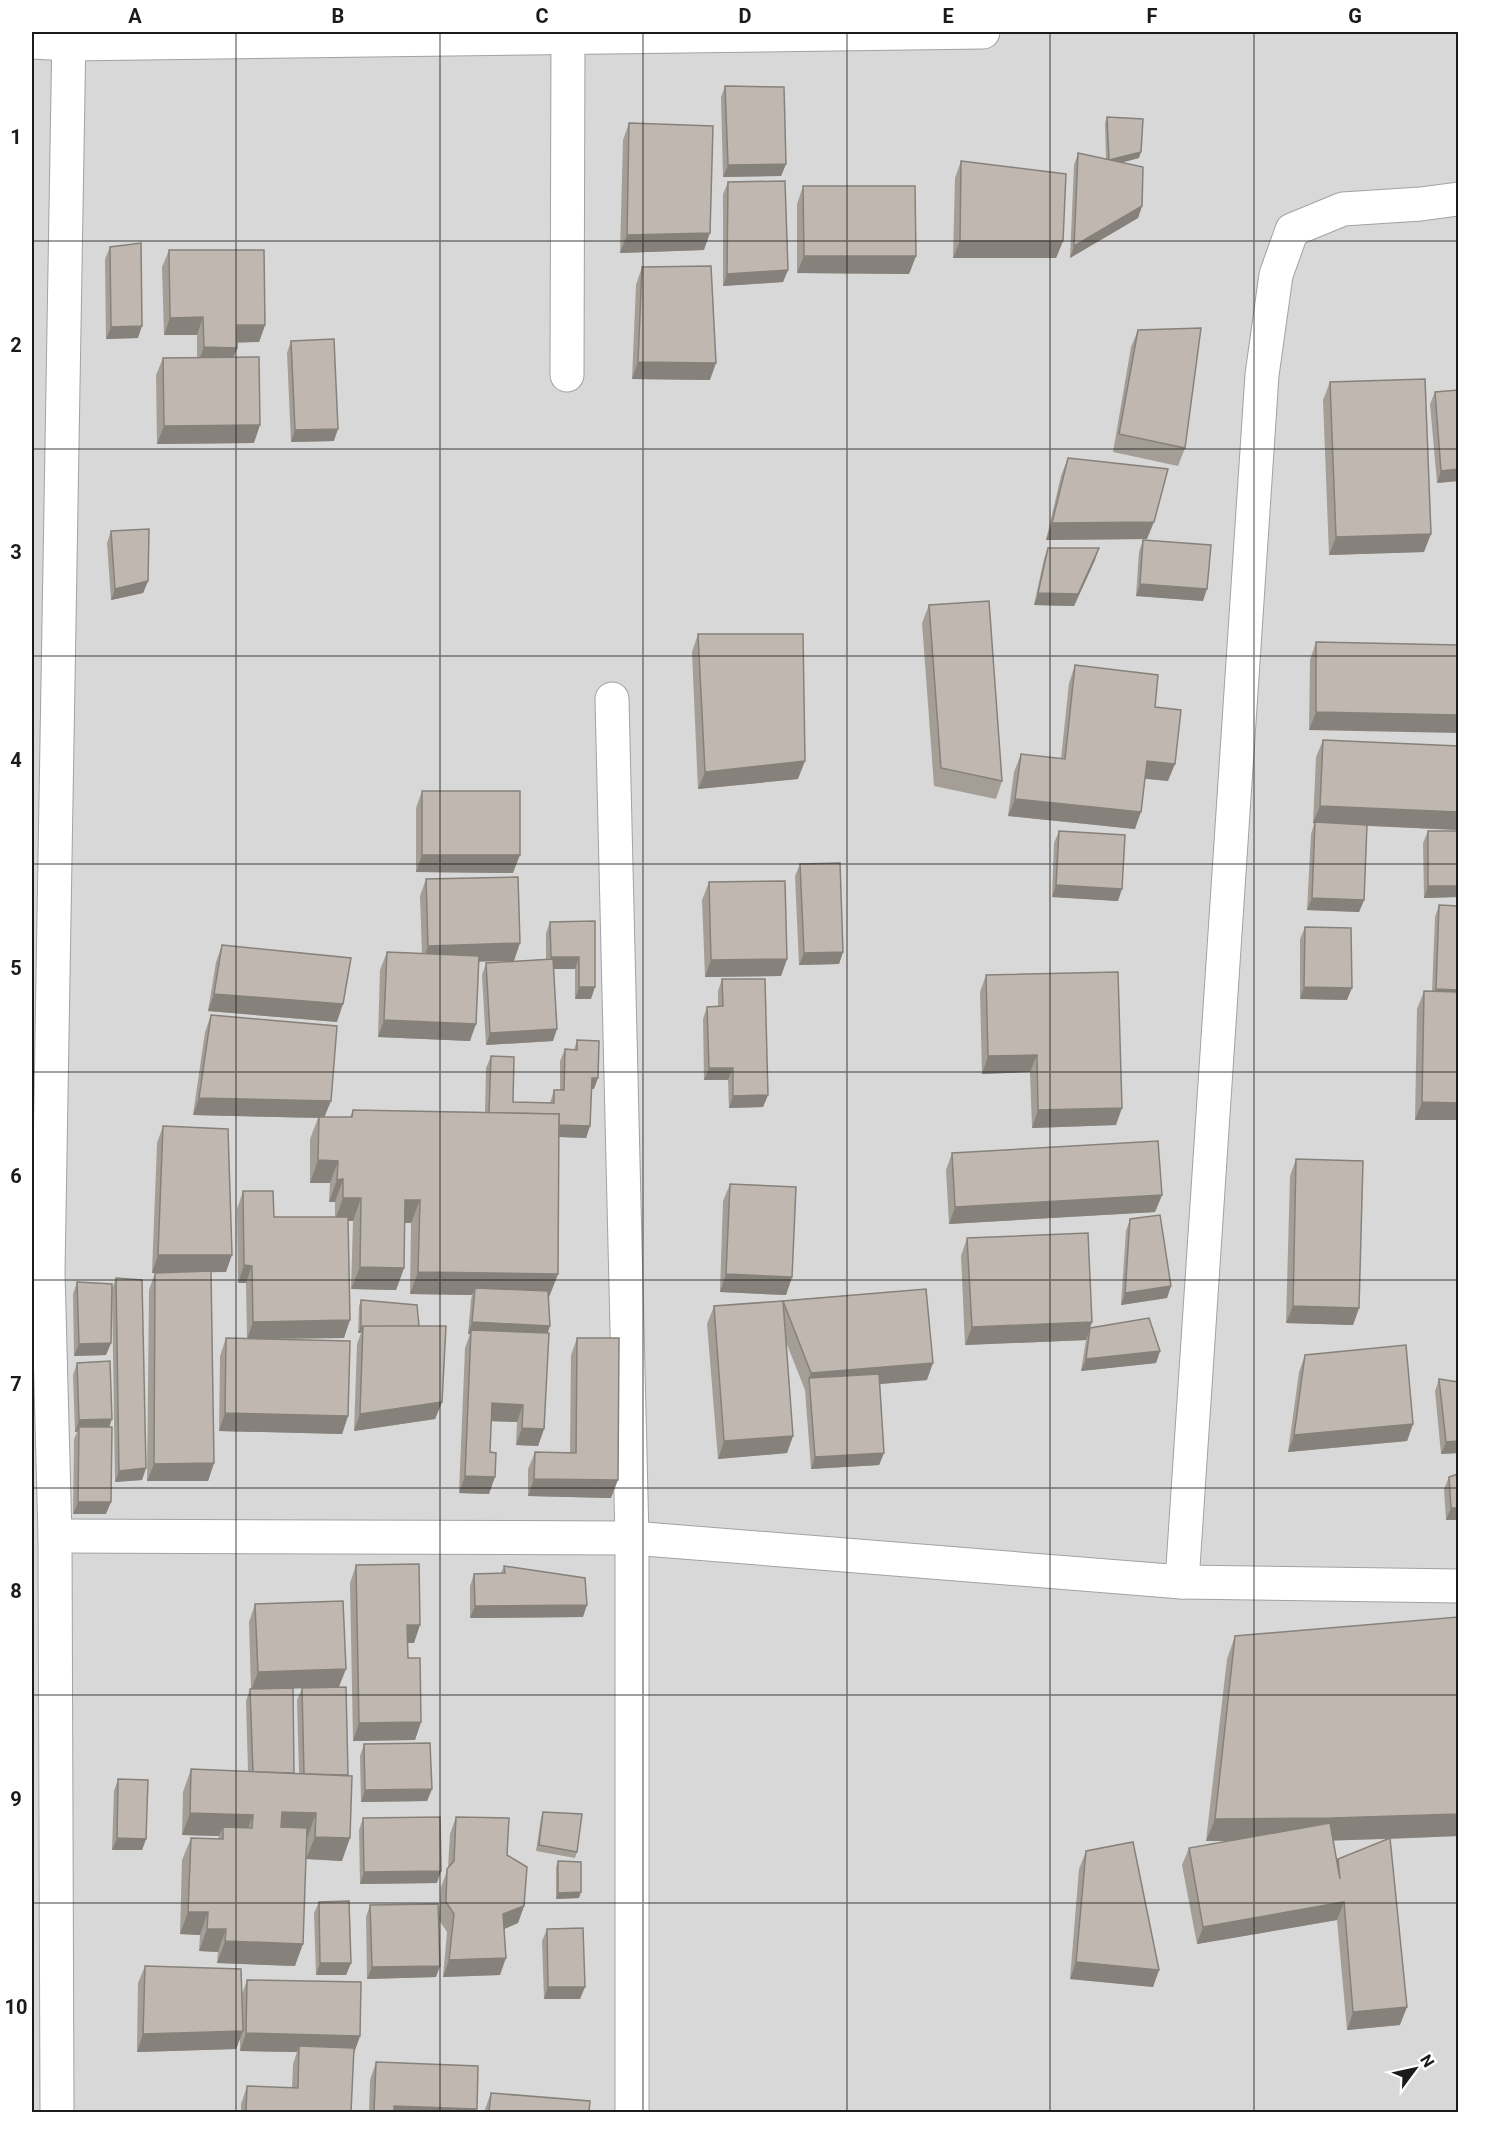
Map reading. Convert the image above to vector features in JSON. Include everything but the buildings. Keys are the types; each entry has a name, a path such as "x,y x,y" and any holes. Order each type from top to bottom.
{"street":[{"path":"32,42 69,38 568,37 983,32"},
{"path":"567,375 568,37"},
{"path":"57,2112 44,1759 55,1536 40,1273 69,38"},
{"path":"1182,1582 1262,375 1276,275 1292,230 1343,209 1458,199"},
{"path":"612,699 632,1538 632,2112"},
{"path":"55,1536 632,1538 1182,1582 1458,1586"}],"shaded area":[{"path":"32,32 1458,32 1458,2112 32,2112"}]}
